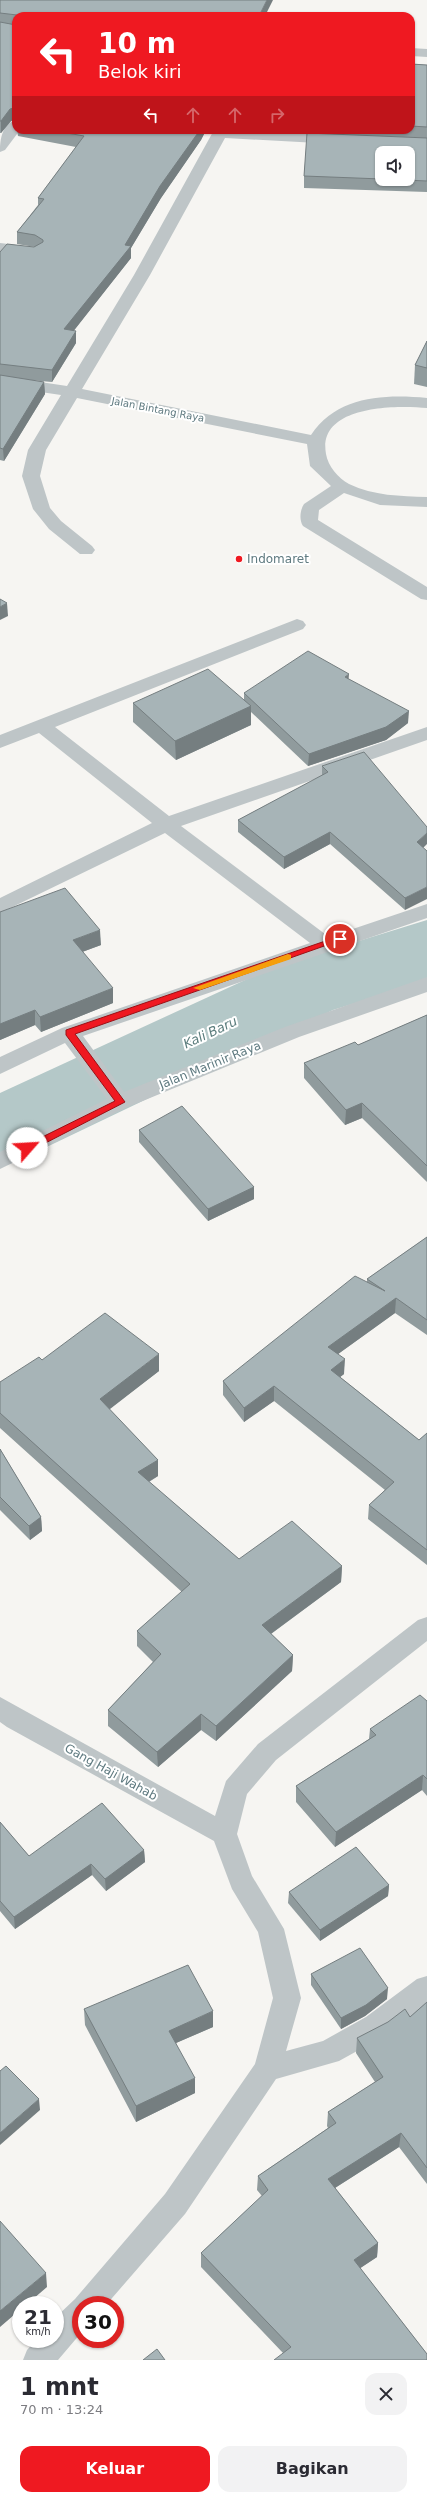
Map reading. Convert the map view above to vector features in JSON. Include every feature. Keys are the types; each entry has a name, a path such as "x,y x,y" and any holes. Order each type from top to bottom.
{"street":[{"path":"415,52 427,53"},
{"path":"0,148 9,129"},
{"path":"86,550 55,525 42,509 31,476 37,450 142,275 219,134"},
{"path":"263,134 348,140"},
{"path":"0,248 35,252"},
{"name":"Jalan Bintang Raya","path":"0,381 73,392 316,441"},
{"path":"427,403 402,400 372,403 346,411 326,424 316,441 319,466 342,487 380,500 427,502"},
{"path":"342,487 310,508 309,522 427,595"},
{"path":"0,742 297,625"},
{"path":"42,726 166,824 325,944"},
{"path":"0,906 166,824 427,733"},
{"path":"0,1066 69,1032 325,944 427,911"},
{"name":"Jalan Marinir Raya","path":"0,1161 117,1098 292,1032 427,984"},
{"path":"69,1032 82,1054 117,1098"},
{"path":"94,2296 175,2204 267,2069 286,1998 271,1929 242,1881 224,1834 235,1789 267,1752 427,1627"},
{"name":"Gang Haji Wahab","path":"0,1708 16,1719 224,1834"},
{"path":"267,2069 329,2052 376,2026 427,1988"},
{"path":"38,2360 72,2321"}],"building":[{"path":"0,0 267,0 261,12 12,12 12,14 0,13"},
{"path":"0,22 12,24 12,108 0,121"},
{"path":"415,64 427,65 427,127 415,126"},
{"path":"73,134 197,134 160,186 125,245 131,246 64,329 76,331 52,370 0,364 0,252 7,244 34,247 43,242 43,240 35,235 17,232 44,199 38,198 84,136"},
{"path":"307,134 427,138 427,181 415,181 415,146 375,146 375,179 304,176"},
{"path":"427,341 427,368 415,365"},
{"path":"0,375 44,382 3,449 0,448"},
{"path":"0,599 7,603 0,607"},
{"path":"308,651 349,674 345,677 409,711 386,727 309,754 244,693"},
{"path":"208,669 251,706 175,741 133,703"},
{"path":"364,752 427,827 427,833 417,842 427,851 427,887 405,898 330,832 284,857 238,820 328,772 322,766"},
{"path":"65,888 100,930 73,940 113,988 40,1017 35,1010 0,1024 0,912"},
{"path":"427,1015 427,1166 362,1103 346,1110 304,1063 355,1042 358,1045"},
{"path":"182,1106 254,1187 208,1209 139,1130"},
{"path":"427,1237 427,1320 396,1298 328,1347 345,1359 331,1370 419,1440 427,1433 427,1550 369,1505 394,1482 274,1386 244,1408 223,1381 355,1276 385,1291 367,1279"},
{"path":"105,1313 159,1354 100,1399 158,1460 138,1472 239,1559 292,1521 342,1566 262,1625 293,1655 216,1726 201,1714 157,1752 108,1710 161,1654 137,1631 190,1584 0,1413 0,1382 39,1357 42,1360"},
{"path":"0,1449 41,1517 29,1526 0,1497"},
{"path":"420,1695 427,1701 427,1779 423,1775 336,1832 296,1786 376,1735 370,1729"},
{"path":"102,1803 144,1850 105,1879 91,1864 14,1917 0,1901 0,1822 29,1856"},
{"path":"356,1847 389,1885 320,1930 289,1892"},
{"path":"360,1948 388,1988 366,2005 341,2018 311,1974"},
{"path":"188,1965 213,2011 169,2031 195,2078 136,2106 84,2009"},
{"path":"427,2002 427,2168 401,2133 328,2179 378,2243 354,2260 427,2354 427,2360 274,2360 291,2347 201,2253 268,2190 258,2176 336,2123 328,2112 383,2077 357,2038 388,2022 405,2009 410,2017"},
{"path":"6,2066 39,2099 0,2133 0,2071"},
{"path":"0,2221 46,2273 18,2296 12,2296 12,2301 0,2311"},
{"path":"157,2349 165,2360 143,2360"}],"waterway":[{"name":"Kali Baru","path":"0,1131 302,989 427,950"}],"slow traffic":[{"path":"197,988 288,957"}],"place":[{"name":"Indomaret","path":"239,559"}],"route":[{"path":"27,1148 120,1102 82,1054 69,1032 340,939"}]}
